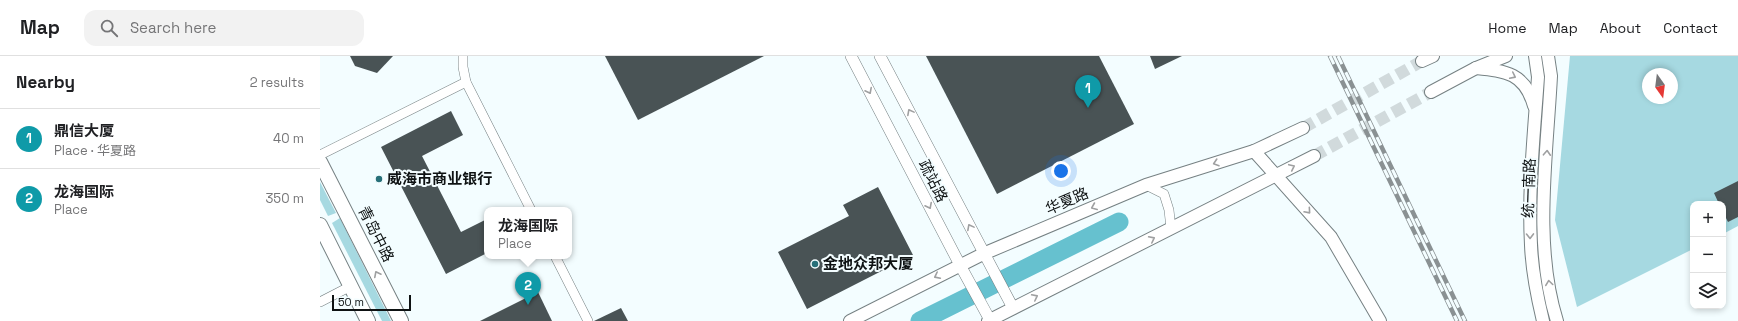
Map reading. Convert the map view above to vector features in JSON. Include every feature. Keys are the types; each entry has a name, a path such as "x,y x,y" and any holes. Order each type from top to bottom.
{"main road":[{"path":"1431,92 1476,68 1506,56"},
{"name":"统一南路","path":"1535,56 1538,77 1530,212 1531,246 1535,287 1543,321"},
{"name":"统一南路","path":"1548,56 1551,76 1543,215 1544,245 1549,288 1557,321"},
{"path":"1551,76 1555,56"},
{"path":"1476,68 1499,70 1521,80 1530,93 1536,113"},
{"name":"华夏路","path":"850,321 1146,185 1254,151 1303,128"},
{"path":"1254,151 1331,237 1380,321"},
{"path":"988,318 1011,304 1171,229 1276,174 1314,156"},
{"name":"青岛中路","path":"320,162 402,321"},
{"path":"320,225 368,321"}],"street":[{"path":"463,56 463,67 466,82 529,207"},
{"name":"疏站路","path":"851,56 988,318"},
{"name":"疏站路","path":"880,56 1011,304"},
{"path":"320,155 466,82"},
{"path":"1146,185 1164,194 1169,210 1171,229"},
{"path":"556,259 588,321"},
{"path":"320,302 351,286"}],"shaded area":[{"path":"1570,56 1738,56 1738,226 1726,232 1726,201 1690,201 1690,250 1577,307 1555,220"},
{"path":"320,182 336,213 328,216 320,200"},
{"path":"340,218 391,321 382,321 332,223"}],"building":[{"path":"350,56 393,56 377,73 355,66"},
{"path":"605,56 764,56 638,120"},
{"path":"926,56 1099,56 1134,124 997,194"},
{"path":"1150,56 1182,56 1155,69"},
{"path":"451,111 463,135 422,156 461,232 484,220 484,255 446,274 381,147"},
{"path":"1738,181 1738,217 1728,222 1726,218 1726,201 1718,201 1714,193"},
{"path":"878,187 913,255 807,309 778,252 849,216 843,205"},
{"path":"538,292 552,321 480,321"},
{"path":"621,308 628,321 594,321"}],"waterway":[{"path":"920,321 1119,222"}],"tunnel":[{"path":"1303,128 1422,61"},
{"path":"1314,156 1431,92"}],"railway":[{"path":"1330,56 1457,321"},
{"path":"1338,56 1465,321"}],"place":[{"name":"鼎信大厦","path":"1088,108"},
{"name":"威海市商业银行","path":"379,179"},
{"name":"金地众邦大厦","path":"815,264"},
{"name":"龙海国际","path":"528,305"}]}
